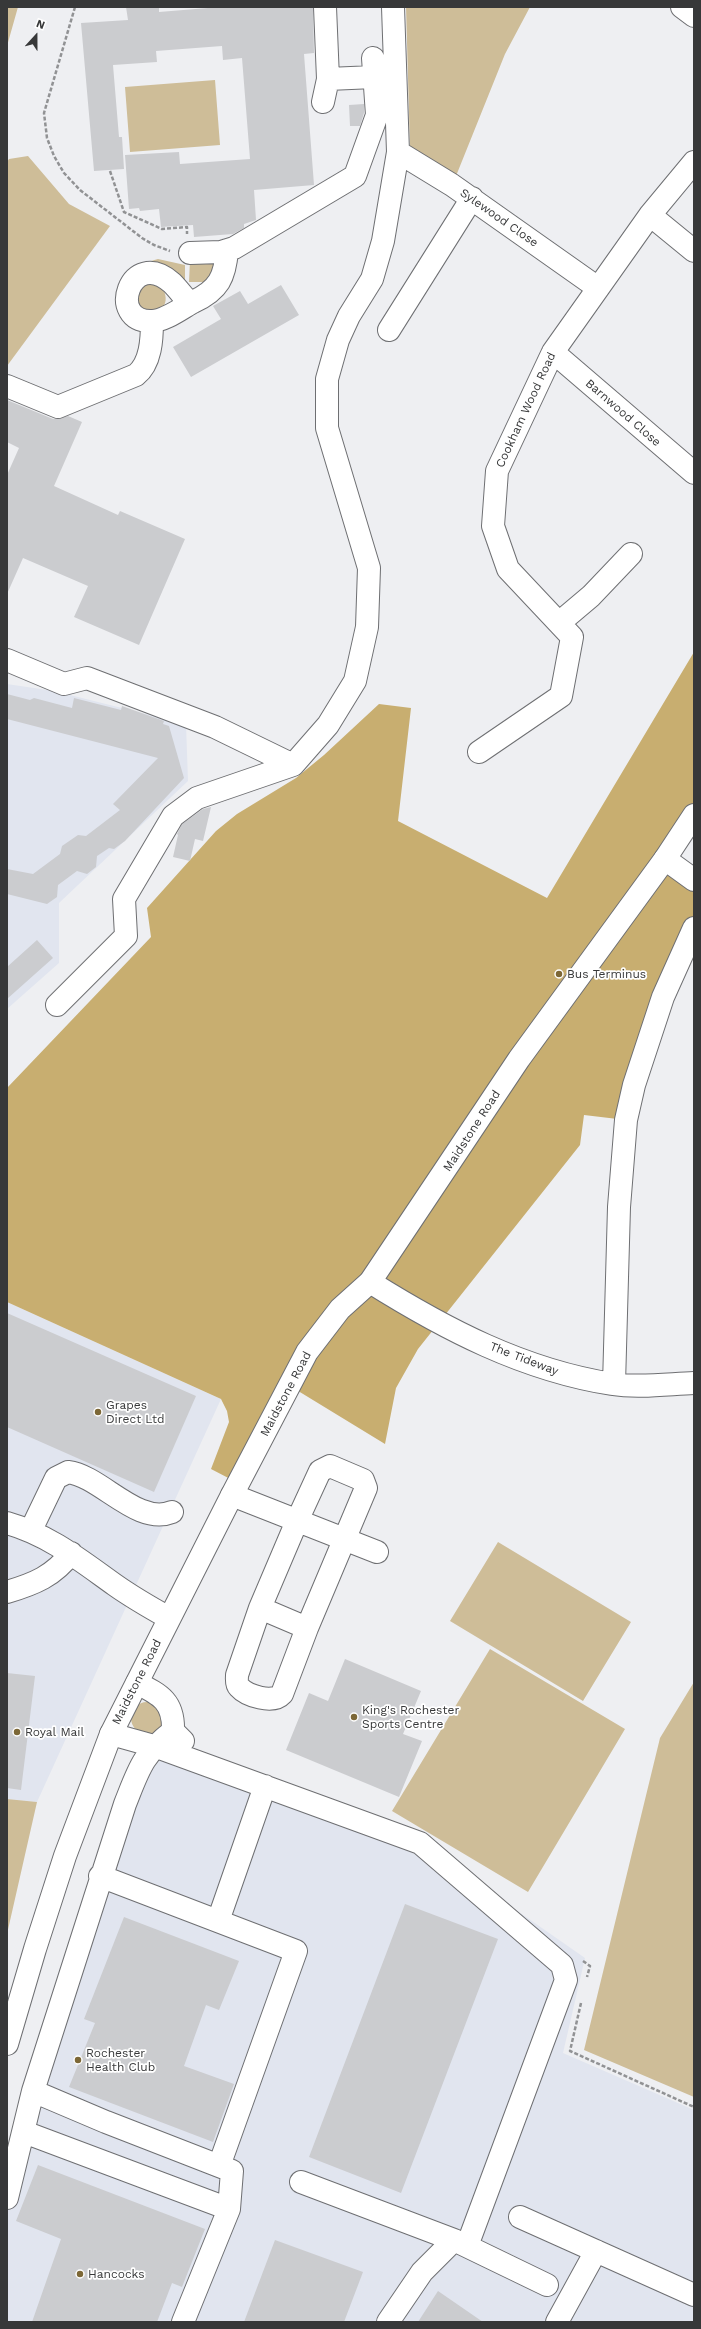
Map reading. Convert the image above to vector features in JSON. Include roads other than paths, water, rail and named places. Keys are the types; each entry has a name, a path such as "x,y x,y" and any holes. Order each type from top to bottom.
{"street":[{"path":"323,102 328,79 325,7"},
{"path":"57,1005 126,936 124,899 173,816 197,798 292,765 328,725 355,681 362,655 369,599 369,568 327,428 327,379 338,340 350,316 372,280 383,241 398,152 393,7"},
{"path":"682,7 694,16"},
{"path":"189,252 227,250 234,248 355,176 377,115 374,67 328,79"},
{"name":"Sylewood Close","path":"398,152 472,198 598,288"},
{"name":"Cookham Wood Road","path":"479,752 561,696 572,637 508,569 493,526 497,472 553,352 650,215 694,162"},
{"path":"390,330 472,198"},
{"path":"650,215 694,251"},
{"path":"190,304 171,283 163,277 147,274 138,277 128,288 126,302 135,316 143,320 152,321 190,304 211,292 220,282 226,269 227,250"},
{"path":"7,386 58,407 136,375 142,370 147,358 152,336 152,321"},
{"name":"Barnwood Close","path":"553,352 694,473"},
{"path":"559,623 591,596 631,554"},
{"path":"7,660 64,684 86,678 215,727 292,765"},
{"name":"Maidstone Road","path":"7,2044 35,1948 65,1856 111,1734 232,1495 307,1352 340,1309 370,1282 519,1059 665,859 694,815"},
{"path":"665,859 694,880"},
{"path":"614,1384 619,1207 626,1120 634,1085 663,997 694,928"},
{"name":"The Tideway","path":"370,1282 429,1319 504,1353 557,1373 614,1384 694,1383"},
{"path":"330,1466 363,1480 366,1488 307,1628 282,1694 278,1698 269,1700 241,1689 237,1682 237,1675 260,1608 297,1521 320,1471 330,1466"},
{"path":"31,1530 56,1478 68,1472 75,1473 94,1482 116,1498 134,1507 157,1514 172,1512"},
{"path":"232,1495 377,1552"},
{"path":"7,1523 31,1530 71,1553 136,1599 169,1618"},
{"path":"7,1592 45,1578 60,1567 71,1553"},
{"path":"260,1608 307,1628"},
{"path":"7,2198 33,2091 100,1876 142,1761 154,1746 173,1731 174,1717 165,1700 157,1693 137,1683"},
{"path":"173,1731 220,1770"},
{"path":"111,1734 154,1746 420,1843 562,1966 566,1980 460,2243 422,2272 388,2322"},
{"path":"218,1921 265,1786"},
{"path":"100,1876 296,1951 218,2166"},
{"path":"33,2091 106,2122 232,2171 229,2210 183,2322"},
{"path":"24,2132 229,2210"},
{"path":"301,2182 460,2243 547,2285"},
{"path":"520,2217 694,2295"},
{"path":"558,2322 596,2251"}],"place":[{"name":"Bus Terminus","path":"559,974"},
{"name":"Grapes Direct Ltd","path":"98,1412"},
{"name":"King's Rochester Sports Centre","path":"354,1717"},
{"name":"Royal Mail","path":"17,1732"},
{"name":"Rochester Health Club","path":"78,2060"},
{"name":"Hancocks","path":"80,2274"}]}
